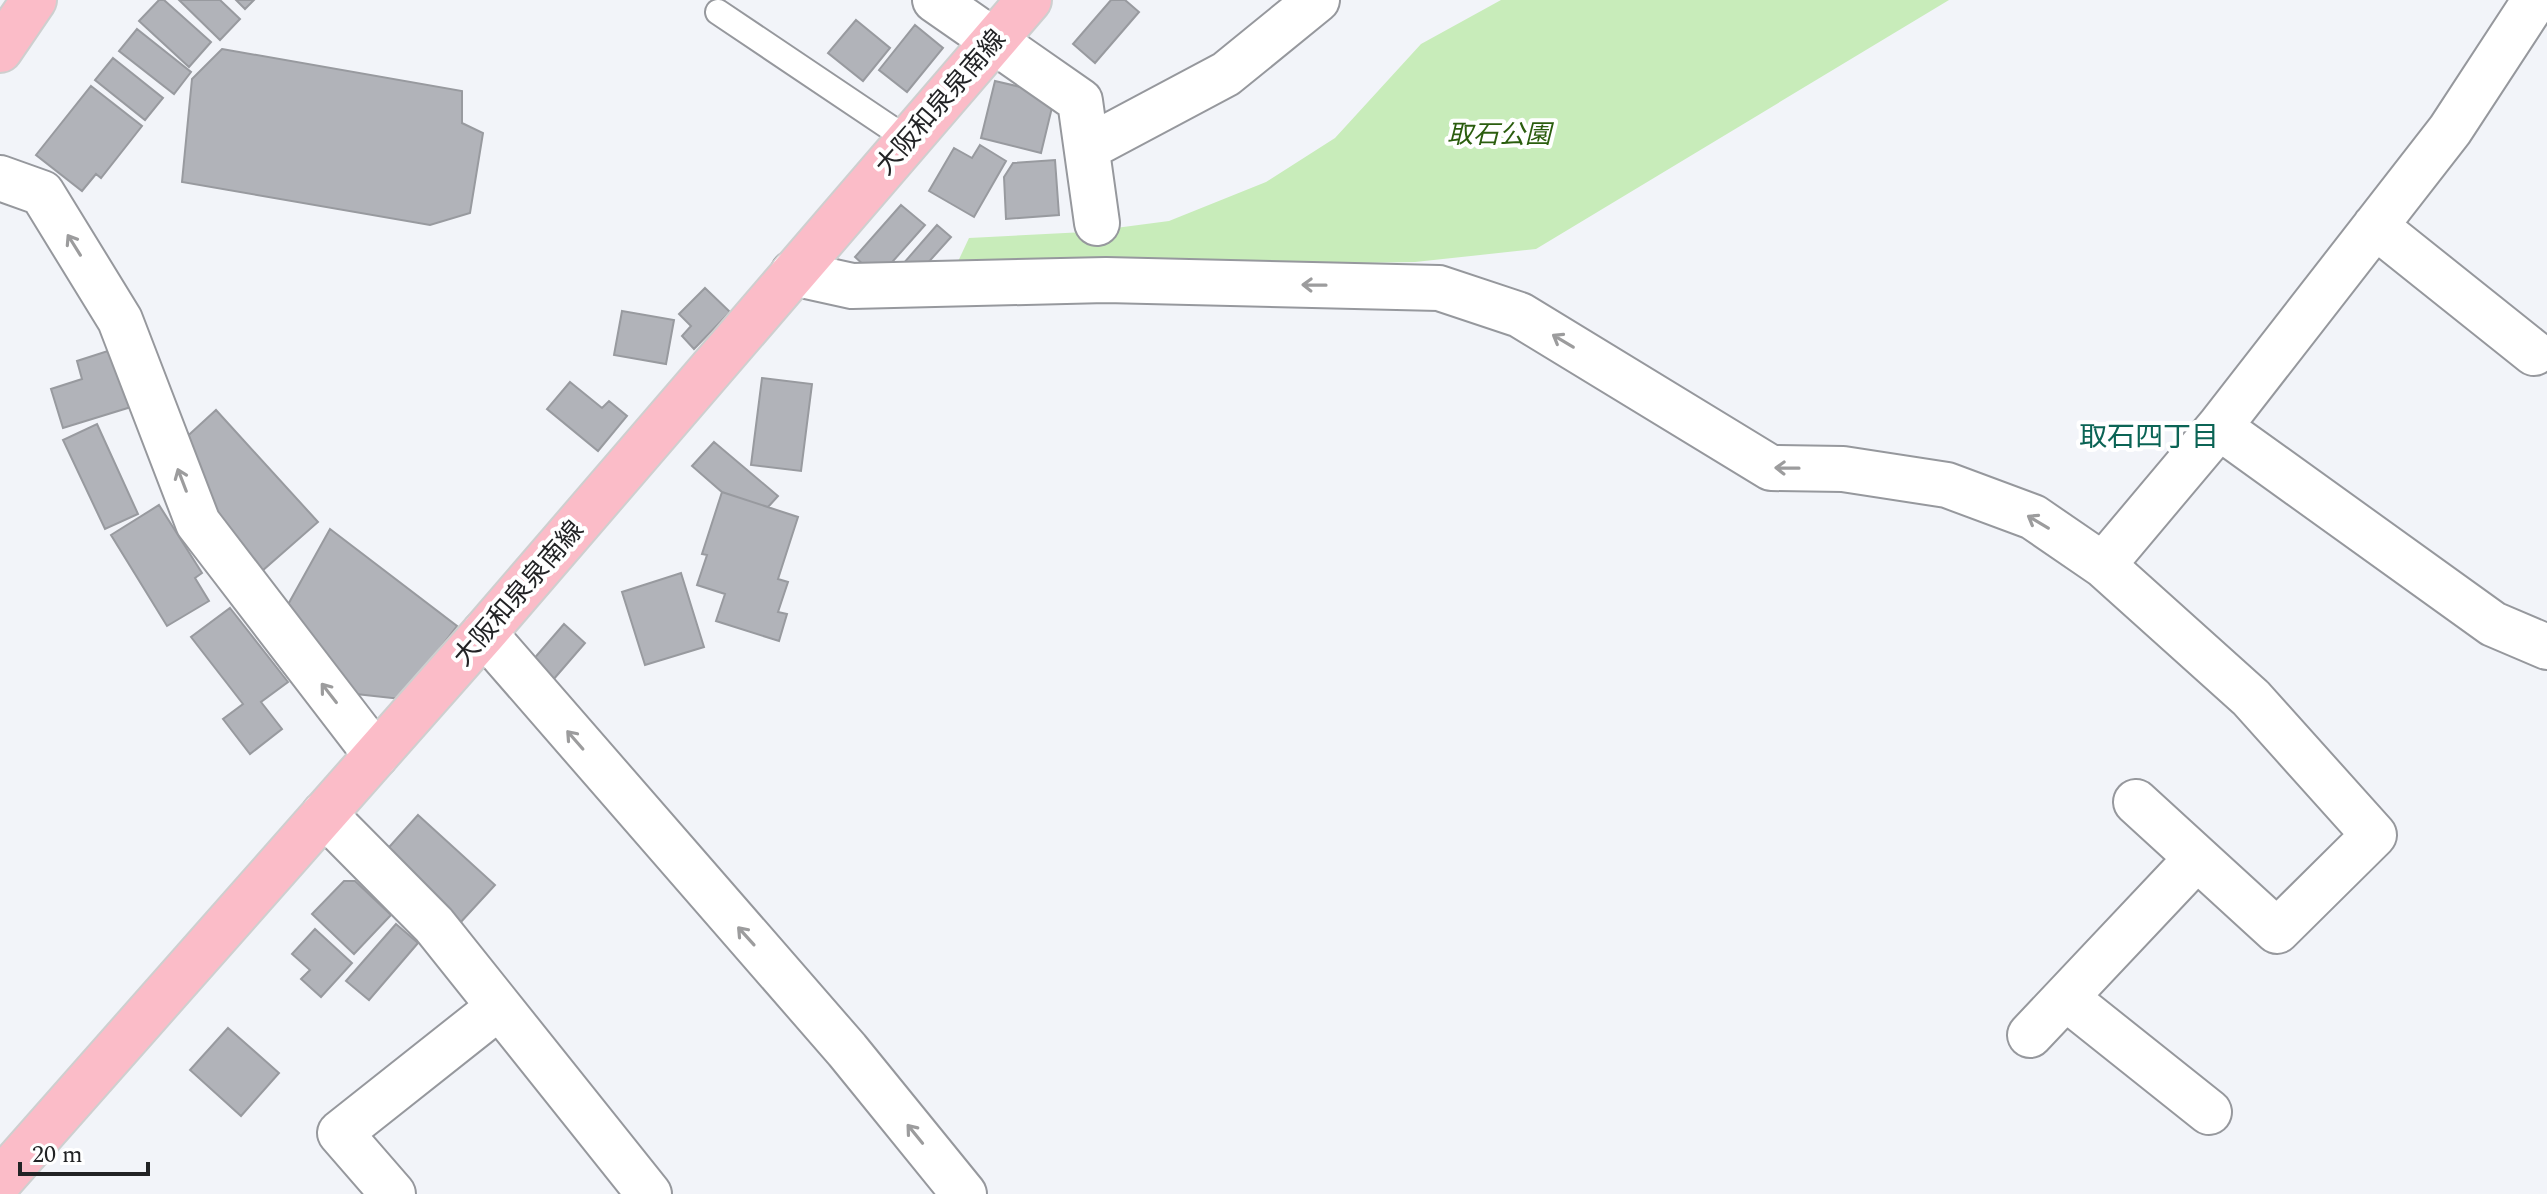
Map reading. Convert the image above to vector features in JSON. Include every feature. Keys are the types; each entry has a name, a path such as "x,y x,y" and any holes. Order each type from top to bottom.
{"main road":[{"path":"0,50 34,0"},
{"name":"大阪和泉泉南線","path":"0,1181 484,633 1029,0"}],"street":[{"path":"935,0 1080,101 1097,223"},
{"path":"1087,148 1226,74 1317,0"},
{"path":"2103,565 2219,427 2450,130 2535,0"},
{"path":"0,178 42,193 120,320 198,523 376,755"},
{"path":"2375,226 2534,353"},
{"path":"793,273 852,286 1106,280 1439,288 1520,315 1771,468 1843,469 1947,485 2033,517 2103,565 2251,698 2374,835 2277,931 2136,802"},
{"path":"2219,427 2493,624 2547,647"},
{"path":"484,633 847,1050 964,1194"},
{"path":"324,814 434,925 649,1194"},
{"path":"2030,1035 2197,858"},
{"path":"2066,998 2209,1112"},
{"path":"393,1194 340,1133 499,1007"}],"lane":[{"path":"718,12 907,139"}],"green space":[{"name":"取石公園","path":"1501,0 1949,0 1536,249 1415,262 954,270 969,238 1085,232 1169,221 1266,182 1335,138 1421,44"}],"building":[{"path":"159,0 164,0 211,42 189,67 139,21"},
{"path":"179,0 220,0 240,19 220,40"},
{"path":"236,0 254,0 245,9"},
{"path":"1111,0 1125,0 1139,12 1095,63 1073,44"},
{"path":"856,20 890,48 863,81 828,53"},
{"path":"915,25 943,48 907,92 879,70"},
{"path":"137,29 191,72 174,94 119,51"},
{"path":"222,49 462,91 462,123 483,133 470,213 430,225 182,182 192,79"},
{"path":"113,58 163,98 145,120 95,80"},
{"path":"995,81 1055,95 1041,153 981,138"},
{"path":"91,86 142,126 101,178 96,174 82,191 36,155"},
{"path":"980,145 1006,161 974,217 929,191 954,148 972,158"},
{"path":"1055,160 1059,215 1006,219 1004,177 1013,163"},
{"path":"901,205 925,225 878,278 855,257"},
{"path":"937,225 951,237 917,275 896,272"},
{"path":"705,288 730,312 694,349 682,336 691,326 679,314"},
{"path":"622,311 674,320 666,364 614,355"},
{"path":"114,349 131,407 63,428 51,389 82,379 77,361"},
{"path":"762,378 812,384 801,471 751,465"},
{"path":"570,382 602,408 609,401 627,416 598,451 547,409"},
{"path":"216,410 318,522 262,571 213,517 180,443"},
{"path":"97,424 138,514 105,529 63,440"},
{"path":"714,442 778,496 768,507 722,492 692,466"},
{"path":"722,492 798,517 778,579 788,582 778,612 787,614 779,641 716,621 725,594 697,585 707,555 702,554"},
{"path":"159,505 202,573 195,578 209,601 167,626 111,535"},
{"path":"330,529 457,626 401,699 356,694 285,610"},
{"path":"681,573 704,647 645,665 622,592"},
{"path":"230,608 288,682 261,702 282,729 250,754 223,719 243,704 191,637"},
{"path":"564,624 585,643 553,680 532,661"},
{"path":"418,815 495,885 459,924 382,855"},
{"path":"344,881 355,881 391,915 354,954 312,914"},
{"path":"396,924 418,943 369,1000 346,981"},
{"path":"315,929 352,963 321,997 301,979 310,970 292,954"},
{"path":"228,1028 279,1073 241,1116 190,1070"}],"district":[{"name":"取石四丁目","path":"2149,436"}]}
